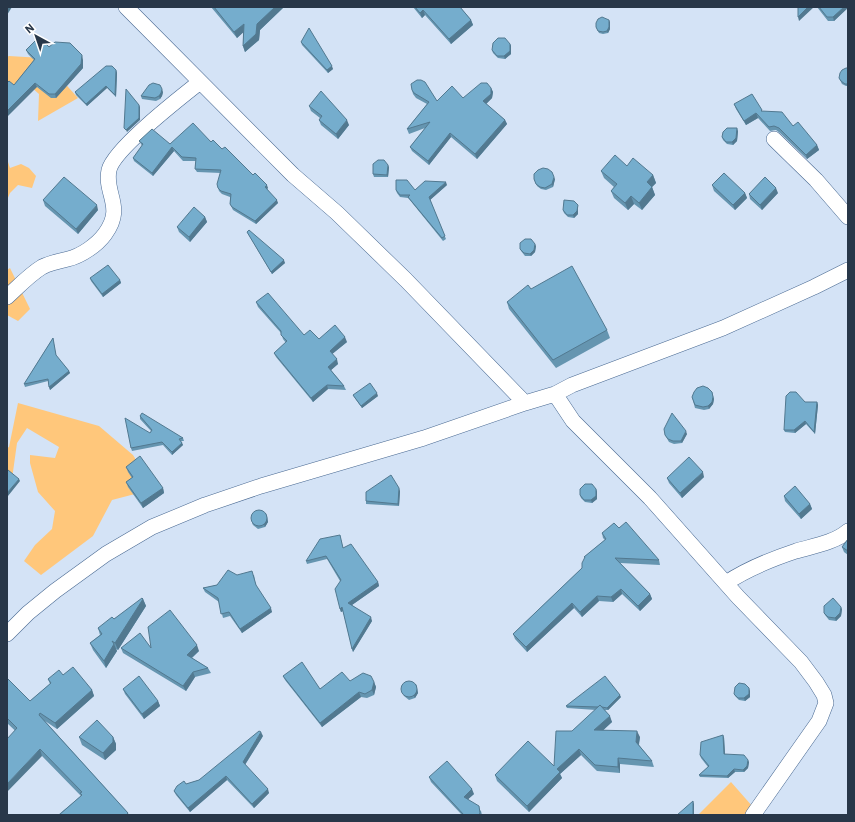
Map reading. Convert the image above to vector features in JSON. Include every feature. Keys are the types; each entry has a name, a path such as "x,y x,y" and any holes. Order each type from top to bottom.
{"street":[{"path":"126,7 293,175 337,213 411,286 525,403"},
{"path":"7,297 42,267 80,254 104,236 109,229 115,212 108,182 109,170 112,162 137,136 200,82"},
{"path":"774,139 816,180 848,218"},
{"path":"7,634 28,613 55,590 106,554 152,527 198,508 261,486 424,438 555,394 572,386 723,328 848,270"},
{"path":"555,394 573,421 650,498 770,631 801,662 822,690 826,703 819,721 753,815"},
{"path":"726,583 751,569 774,559 830,541 848,532"}],"shaded area":[{"path":"7,57 42,58 78,98 38,121 39,94 22,79 7,90"},
{"path":"8,162 10,168 21,164 29,168 36,176 32,188 18,185 10,193 7,200"},
{"path":"10,268 30,309 18,321 7,315 7,270"},
{"path":"18,403 99,426 133,455 154,489 112,500 93,536 41,575 24,561 35,545 52,529 55,511 38,492 30,463 30,455 55,458 59,447 27,428 17,443 12,479 7,481 7,448 9,447"},
{"path":"731,782 760,815 699,815 699,814"}],"building":[{"path":"214,7 275,7 257,24 256,34 243,46 244,24 234,32"},
{"path":"415,7 460,7 471,20 449,39 423,10 420,13"},
{"path":"798,7 808,7 798,17"},
{"path":"819,7 844,7 833,17 827,17"},
{"path":"602,17 609,20 609,27 607,31 603,32 598,31 596,27 598,19"},
{"path":"309,28 332,66 327,70 301,42"},
{"path":"39,37 49,47 55,42 70,43 82,55 81,64 55,94 49,94 35,83 7,111 7,83 9,81 14,85 35,59 26,50"},
{"path":"498,38 505,38 510,44 510,51 504,56 497,56 492,50 493,43"},
{"path":"106,66 112,66 116,70 115,95 106,86 86,104 75,92"},
{"path":"848,68 848,84 845,84 839,78 842,70"},
{"path":"417,80 425,82 437,101 452,86 463,98 481,83 487,83 491,88 491,94 483,101 505,120 475,154 450,133 428,161 410,147 430,122 407,129 429,102 414,93 412,90 411,84"},
{"path":"153,83 160,85 162,89 159,96 155,98 141,96 149,85"},
{"path":"126,89 139,105 139,118 126,130 124,128"},
{"path":"321,91 347,120 336,134 319,120 322,116 309,106"},
{"path":"752,94 762,110 761,111 782,112 793,126 798,122 817,145 806,155 779,128 774,126 769,127 756,113 744,121 734,104"},
{"path":"193,123 211,142 213,140 222,149 225,147 253,175 255,173 267,185 265,187 277,200 255,221 232,207 230,204 231,194 221,191 218,188 217,184 221,170 195,169 196,158 182,157 172,147 152,173 133,158 143,144 139,141 152,129 170,144"},
{"path":"727,128 737,128 736,138 732,142 726,142 722,137 723,132"},
{"path":"615,155 627,166 633,158 653,175 647,182 652,187 639,203 631,196 625,203 611,191 617,184 601,171"},
{"path":"378,160 384,160 388,165 387,175 373,174 373,164"},
{"path":"543,168 552,172 554,177 552,184 545,188 536,184 534,179 534,174"},
{"path":"724,173 745,193 733,205 712,185"},
{"path":"64,177 97,205 76,229 43,200"},
{"path":"765,177 776,188 760,205 749,194"},
{"path":"396,180 407,180 415,190 425,181 446,182 429,197 445,236 442,238 408,197 410,195 400,195 396,190"},
{"path":"564,200 574,201 578,205 577,211 573,215 567,215 563,210"},
{"path":"194,207 205,217 189,237 177,227"},
{"path":"249,230 284,260 271,272 247,232"},
{"path":"525,239 531,239 535,244 534,250 530,254 524,253 520,249 520,243"},
{"path":"108,265 120,280 102,294 90,278"},
{"path":"572,266 607,330 553,360 507,302 528,285 531,289"},
{"path":"268,293 304,335 310,330 319,339 335,325 345,337 330,351 337,359 328,367 344,386 327,385 311,398 274,353 287,341 281,335 281,331 256,302"},
{"path":"53,338 56,355 69,371 49,387 48,379 24,384"},
{"path":"370,383 377,393 361,406 353,395"},
{"path":"703,386 712,392 713,397 712,402 708,406 703,407 695,405 692,397 697,388"},
{"path":"790,392 796,392 805,402 817,402 814,432 805,421 794,430 784,430 786,396"},
{"path":"142,413 183,438 179,439 182,443 172,452 162,442 131,448 125,418 150,433 152,430 140,416"},
{"path":"672,413 686,431 681,441 673,441 668,439 665,435 664,429"},
{"path":"140,456 163,488 141,503 126,482 133,477 126,467"},
{"path":"689,457 703,472 680,493 667,478"},
{"path":"8,470 19,479 7,493 7,471"},
{"path":"391,475 399,488 398,504 366,501 366,492"},
{"path":"585,484 592,484 596,489 596,496 591,500 584,500 580,495 580,489"},
{"path":"795,486 810,504 799,514 784,496"},
{"path":"259,510 265,512 267,518 265,524 259,526 253,524 251,518 253,512"},
{"path":"626,522 659,560 615,558 650,594 638,606 621,589 611,597 597,596 580,612 572,603 526,647 513,634 582,568 584,557 606,539 602,533 614,523 619,528"},
{"path":"340,535 343,548 351,544 378,582 348,603 371,617 352,649 342,607 340,609 335,589 341,580 326,556 306,561 320,539"},
{"path":"848,539 848,551 842,547"},
{"path":"228,570 237,575 252,571 256,585 271,608 240,629 229,612 221,614 218,598 203,588 217,585"},
{"path":"142,598 143,599 115,643 112,641 114,644 104,661 90,643 102,634 98,628 112,617 114,619"},
{"path":"833,598 841,607 840,613 835,618 828,617 824,613 824,606"},
{"path":"170,610 197,645 187,655 208,668 193,672 183,686 121,648 140,633 151,648 148,627"},
{"path":"302,662 320,689 342,672 350,681 363,673 371,676 374,682 372,690 365,694 359,692 320,723 283,676"},
{"path":"73,667 92,690 55,723 40,713 39,715 128,813 126,815 59,815 82,795 80,793 82,792 40,749 7,784 7,739 17,728 7,718 7,678 30,701 51,683 48,679 59,670 63,675"},
{"path":"139,676 158,701 142,714 123,689"},
{"path":"605,676 620,695 607,708 600,705 598,707 566,706"},
{"path":"409,681 415,683 417,689 415,695 409,697 403,695 401,689 403,683"},
{"path":"739,683 745,684 749,688 749,694 744,698 738,698 734,694 735,687"},
{"path":"600,705 610,716 594,730 637,731 636,742 652,761 618,758 618,767 595,765 579,749 557,769 560,772 527,806 495,775 528,741 554,766 556,731 572,731"},
{"path":"97,720 113,737 113,742 103,753 79,737"},
{"path":"259,731 261,732 243,762 268,789 252,804 226,776 188,808 174,791 177,786 184,781 186,784 199,780"},
{"path":"723,735 724,754 744,755 748,760 747,766 743,770 734,769 727,776 699,775 709,766 700,755 701,742"},
{"path":"447,761 472,789 464,797 479,806 479,815 464,815 429,777"},
{"path":"693,801 693,815 677,815"}]}
